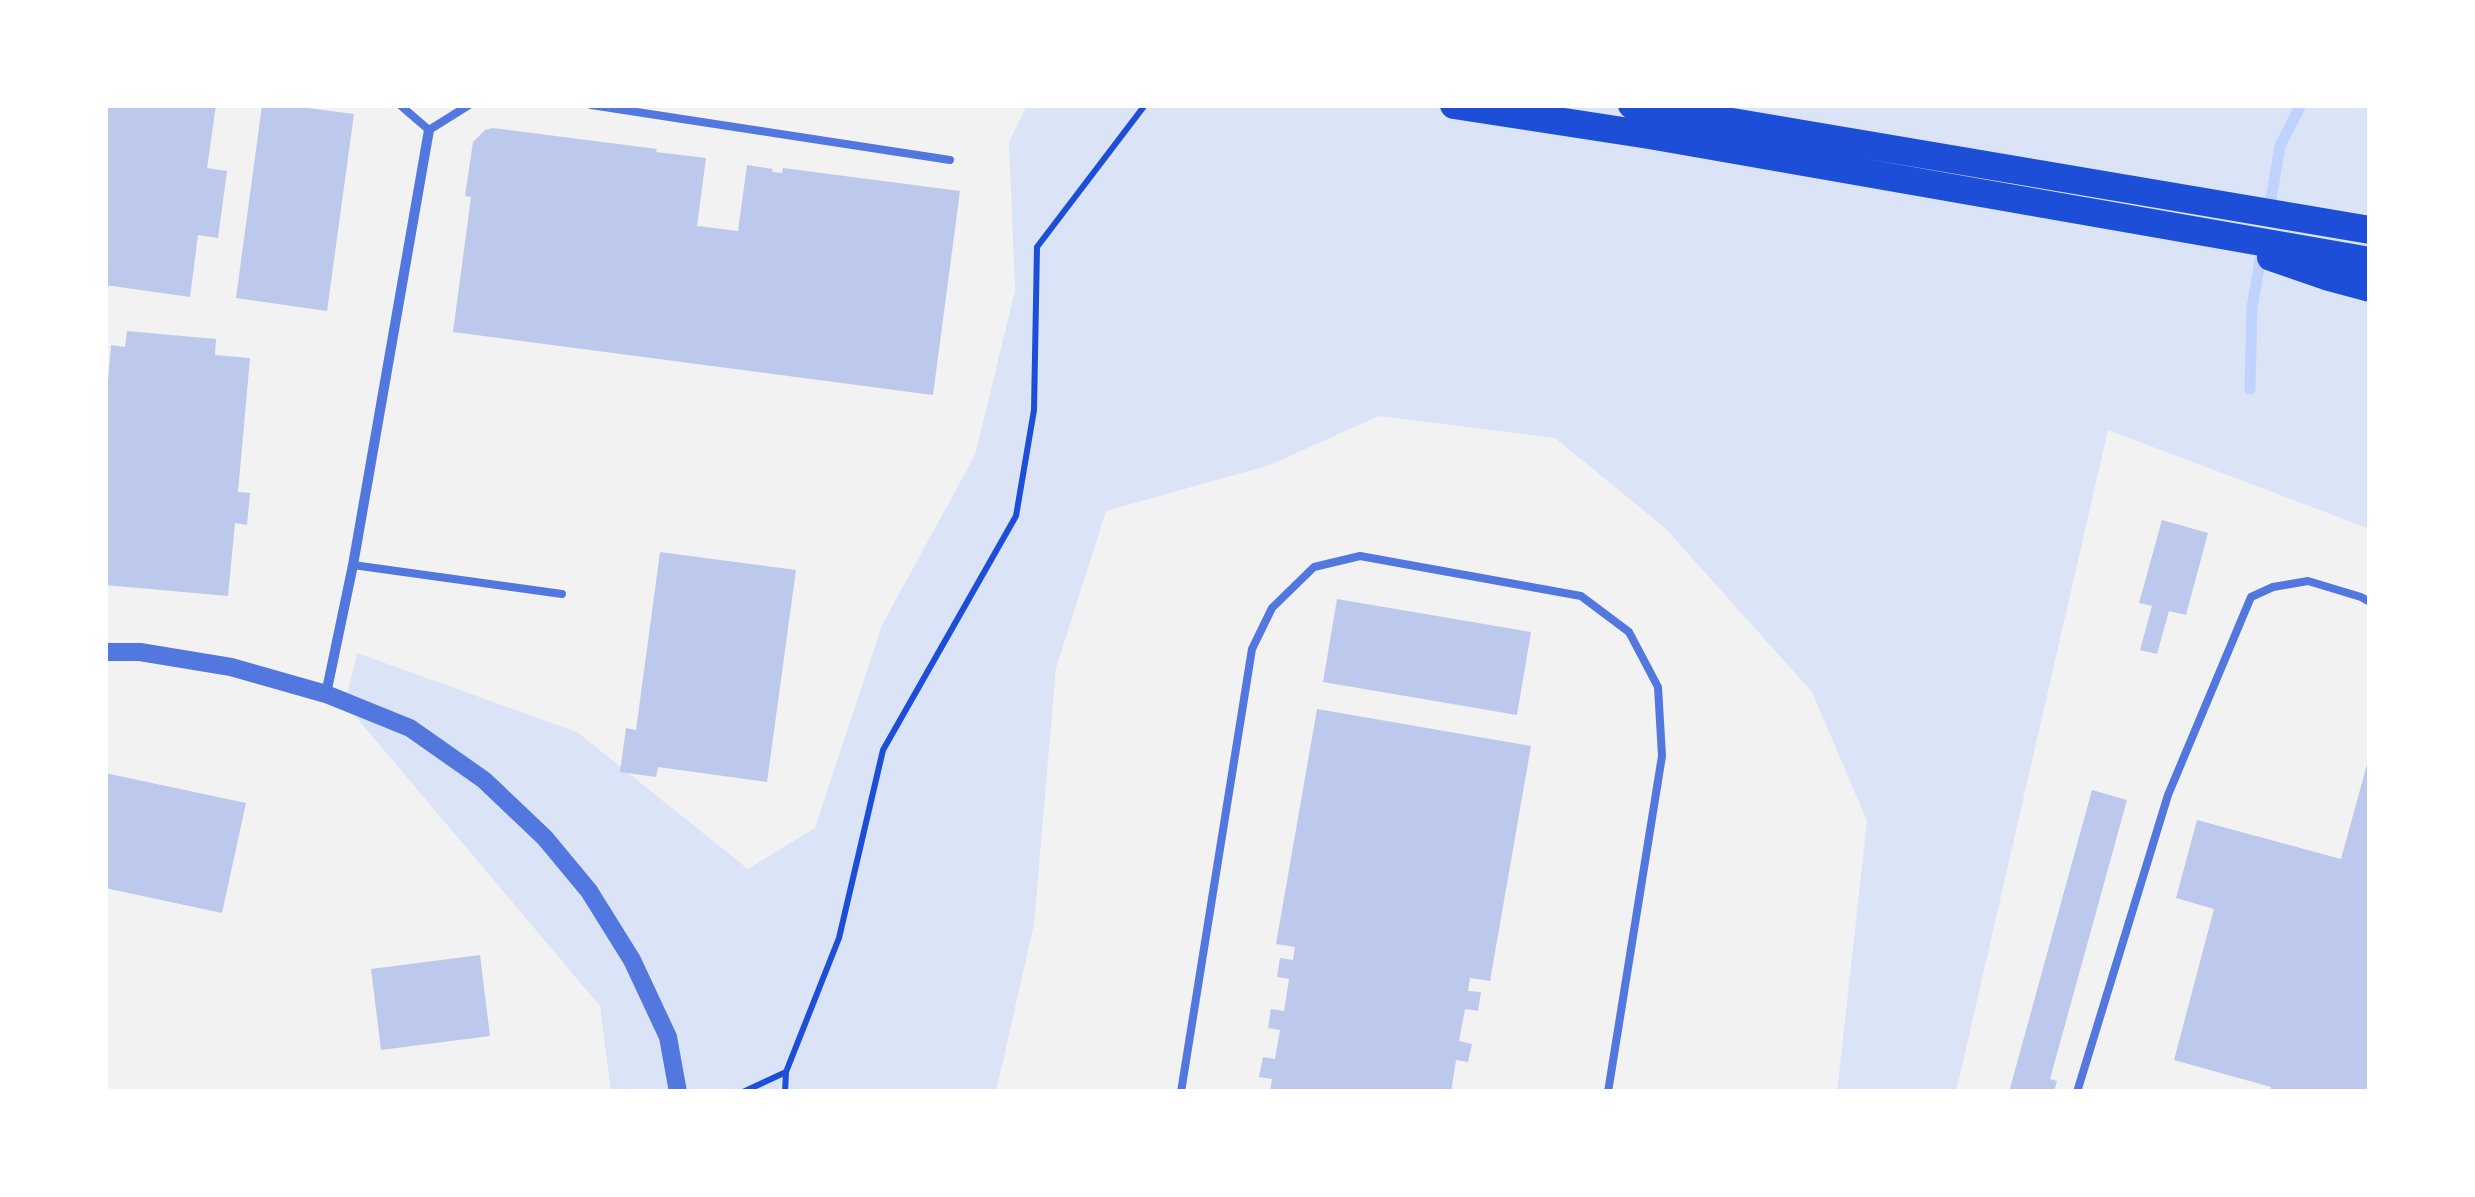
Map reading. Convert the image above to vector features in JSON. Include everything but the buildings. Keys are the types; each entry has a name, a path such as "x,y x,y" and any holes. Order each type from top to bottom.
{"highway":[{"path":"1454,105 2182,227 2347,265 2370,288"},
{"path":"1632,105 2360,228"}],"street":[{"path":"326,694 353,565 429,130"},
{"path":"105,652 140,652 231,667 326,694 410,728 484,780 545,838 589,891 632,960 668,1037 678,1092"}],"lane":[{"path":"400,105 429,130 469,105"},
{"path":"590,105 950,160"},
{"path":"1181,1092 1252,649 1272,608 1314,568 1360,556 1581,596 1629,632 1658,687 1662,756 1608,1092"},
{"path":"353,565 562,594"},
{"path":"2076,1092 2168,795 2250,597 2273,587 2308,581 2370,602"}],"path":[{"path":"785,1092 786,1072 839,938 883,750 1016,516 1034,410 1036,247 1145,105"},
{"path":"744,1092 786,1072"}],"shaded area":[{"path":"1027,105 2370,105 2370,529 2108,430 1956,1092 1837,1092 1867,821 1812,692 1665,528 1555,438 1379,416 1270,465 1106,511 1056,668 1034,924 996,1092 611,1092 600,1006 345,704 357,653 577,732 748,869 815,828 882,625 975,455 1015,291 1009,142"}],"waterway":[{"path":"2269,211 2280,146 2301,105"},
{"path":"2250,389 2252,308 2262,249"}]}
